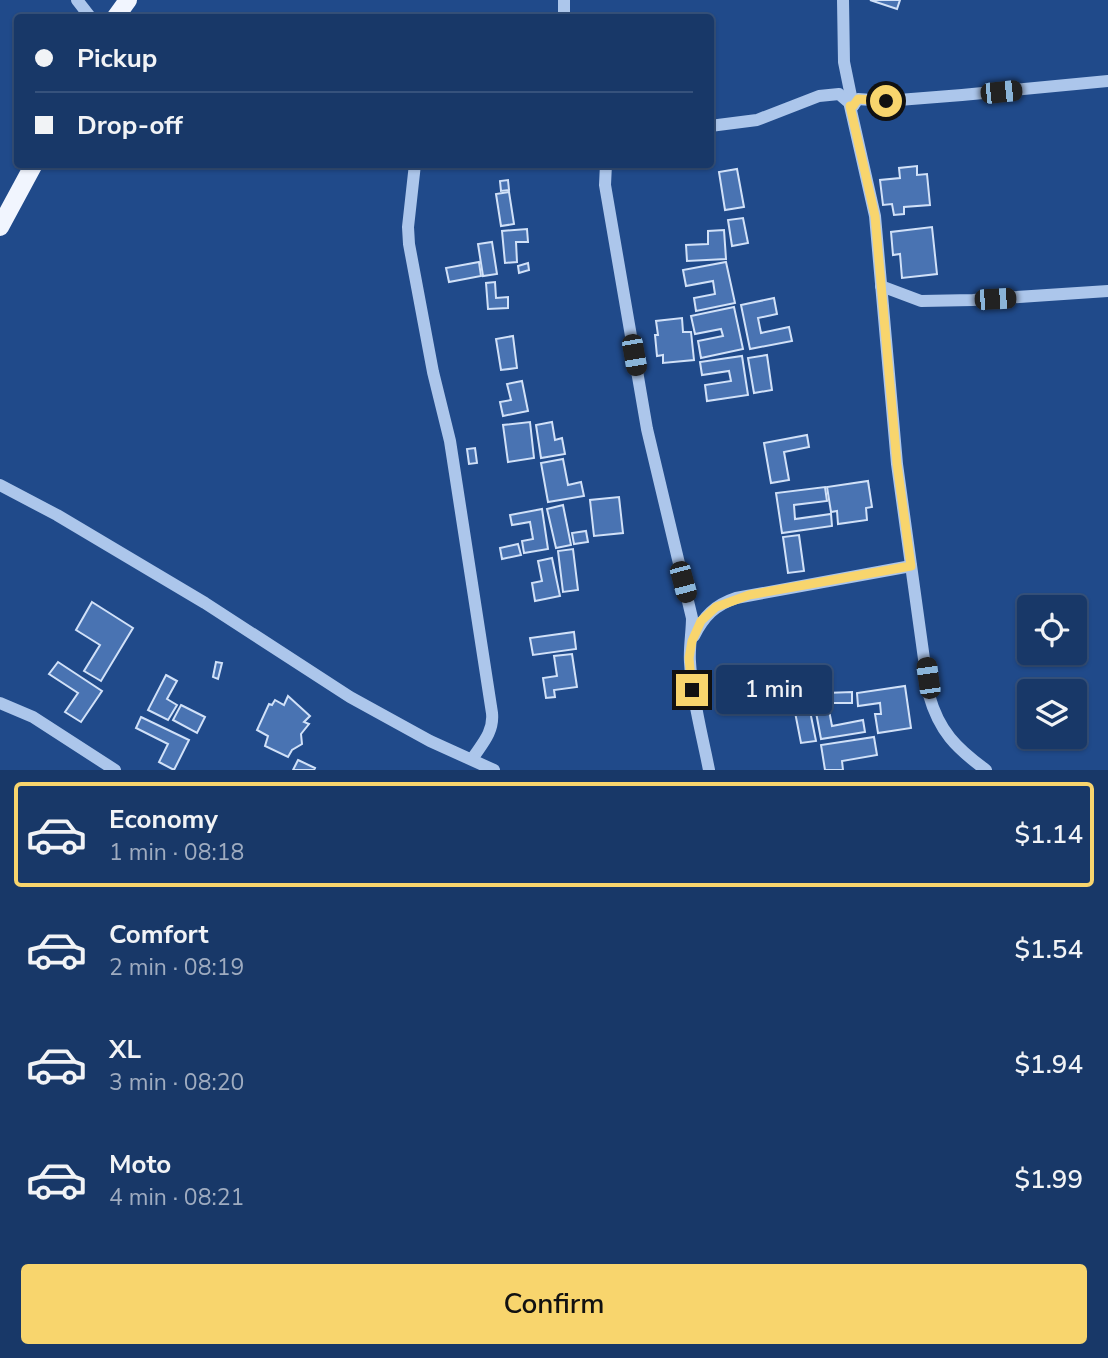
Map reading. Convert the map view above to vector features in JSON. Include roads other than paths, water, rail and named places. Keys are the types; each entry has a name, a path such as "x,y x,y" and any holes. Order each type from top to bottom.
{"main road":[{"path":"0,227 32,168"}],"street":[{"path":"77,0 88,14"},
{"path":"843,0 844,62 853,106"},
{"path":"986,770 968,757 945,733 933,709 897,464 875,216 850,106 858,99 886,101 962,96 1108,80"},
{"path":"714,125 763,118 824,94 839,93 853,106"},
{"path":"415,168 408,227 409,244 433,372 450,441 492,713 493,724 472,759"},
{"path":"606,168 605,185 627,319 661,494 692,618 689,658 692,690 709,770"},
{"path":"881,286 921,301 1108,291"},
{"path":"0,485 57,515 205,603 351,696 430,741 494,770"},
{"path":"692,641 701,621 709,612 736,598 911,566"},
{"path":"0,704 33,717 115,770"}]}
